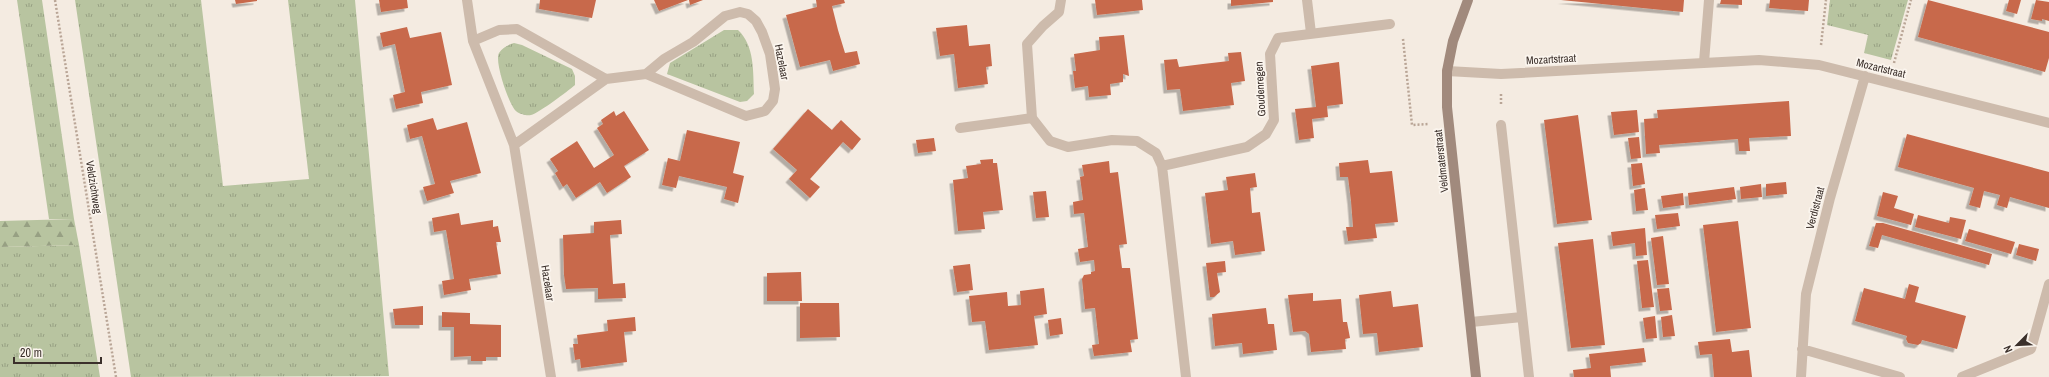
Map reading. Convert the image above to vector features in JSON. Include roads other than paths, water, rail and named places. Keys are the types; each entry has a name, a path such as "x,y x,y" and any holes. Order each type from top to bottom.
{"street":[{"name":"Hazelaar","path":"468,0 473,41 514,145 551,377"},
{"path":"1061,0 1059,12 1043,26 1027,44 1032,118 1050,141 1068,147 1112,140 1137,141 1156,153 1162,166 1186,377"},
{"path":"1306,0 1311,33"},
{"name":"Veldmaterstraat","path":"1468,0 1453,41 1447,71 1447,107 1476,377"},
{"path":"1704,62 1709,0"},
{"name":"Hazelaar","path":"514,145 606,79 646,74 746,116 765,111 773,101 775,89 770,54 762,32 756,21 748,14 740,12 725,16 693,42 664,60 646,74"},
{"name":"Goudenregen","path":"1162,166 1247,147 1266,134 1274,120 1270,54 1278,38 1390,24"},
{"path":"473,41 499,30 517,29 606,79"},
{"name":"Mozartstraat","path":"1447,71 1501,74 1760,60 1819,65 2049,123"},
{"name":"Verdistraat","path":"1801,377 1806,294 1830,198 1864,76"},
{"path":"960,128 1032,118"},
{"path":"1501,125 1529,377"},
{"path":"1962,377 2031,349 2049,284"},
{"path":"1471,322 1522,316"},
{"path":"1802,349 1900,377"}]}
